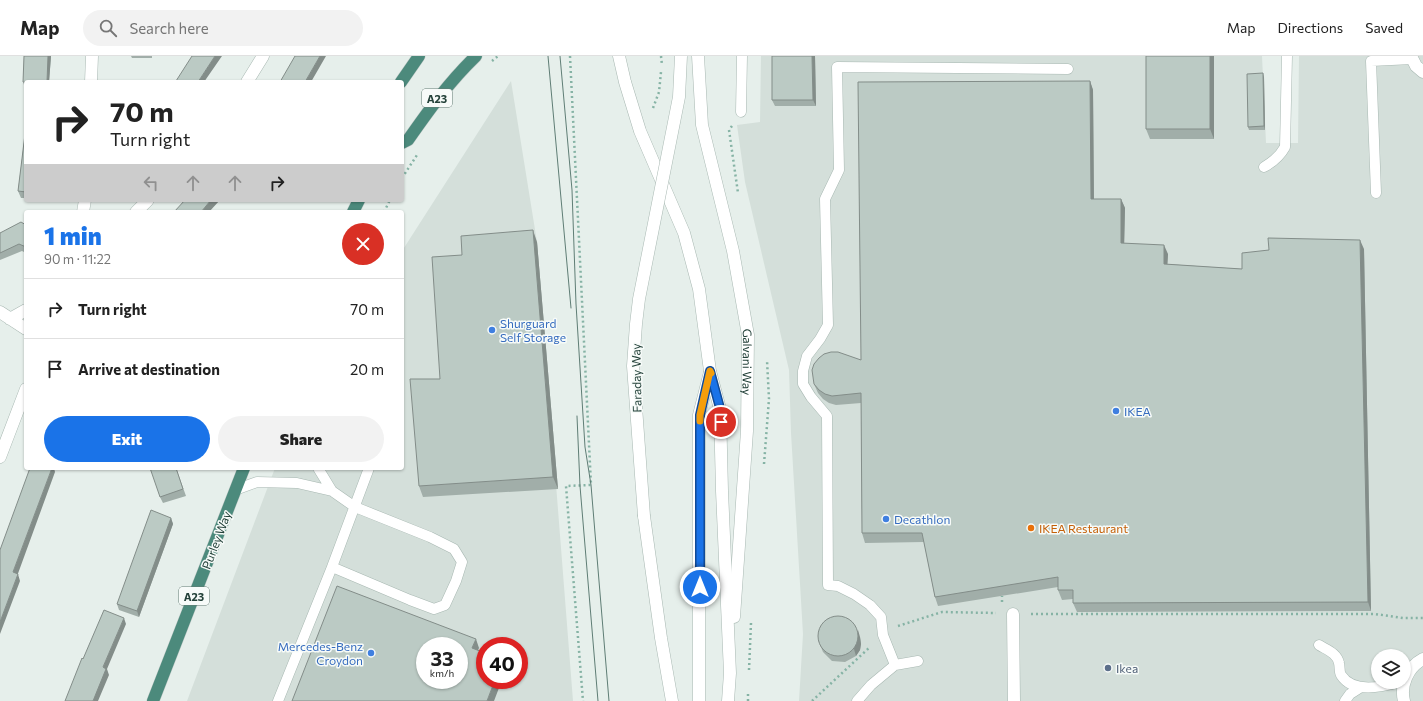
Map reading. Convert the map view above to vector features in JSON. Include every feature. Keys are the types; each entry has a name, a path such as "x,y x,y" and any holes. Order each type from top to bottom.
{"highway":[{"path":"402,80 418,56"},
{"name":"A23","path":"404,142 408,140 449,83 476,56"},
{"name":"Purley Way","path":"153,701 243,470"}],"street":[{"path":"91,80 92,56"},
{"path":"248,80 263,56"},
{"path":"619,56 624,82 640,131 684,233 699,289 710,371 720,408 730,673 728,701"},
{"name":"Faraday Way","path":"672,701 661,638 644,516 633,366 639,298 679,97 681,56"},
{"name":"Galvani Way","path":"698,56 702,125 733,251 748,335 748,432 730,673"},
{"path":"1411,57 1416,66 1423,72"},
{"path":"138,210 146,202"},
{"path":"5,315 24,310"},
{"path":"5,315 24,328"},
{"path":"699,701 700,415 710,371"},
{"path":"0,457 24,394"},
{"path":"1013,614 1014,701"},
{"path":"1411,669 1423,659"},
{"path":"1403,689 1404,701"}],"lane":[{"path":"741,112 742,56"},
{"path":"1264,167 1274,161 1282,153 1285,147 1287,56"},
{"path":"1376,193 1371,61 1411,57"},
{"path":"895,665 883,635 881,617 870,605 854,594 838,586 828,585 826,416 803,384 803,371 807,356 820,339 828,325 825,199 839,170 838,68 1068,69"},
{"path":"319,470 332,491"},
{"path":"278,701 332,567 368,470"},
{"path":"235,490 257,482 297,483 332,491 355,507 454,549 462,562 456,581 445,605 434,609 332,567"},
{"path":"1319,645 1333,653 1339,661 1340,674 1348,684 1371,688"},
{"path":"857,701 871,685 895,665 918,661"},
{"path":"1345,701 1350,694 1361,687"}],"path":[{"path":"570,56 591,485 566,486 583,701"},
{"path":"653,108 659,92 662,66 661,56"},
{"path":"1000,613 1002,596"},
{"path":"812,701 891,628 942,612 1013,614 1367,614 1403,618 1423,618"}],"shaded area":[{"path":"761,56 1262,56 1266,143 1298,143 1299,56 1423,56 1423,701 799,701 803,634 791,433 789,370 745,182 737,125 760,122"},
{"path":"511,81 537,242 573,701 187,701 274,470 404,470 404,248"}],"building":[{"path":"24,56 48,56 47,80 24,80 23,82"},
{"path":"192,56 215,56 199,80 177,80"},
{"path":"295,56 320,56 306,80 281,80"},
{"path":"772,56 812,56 813,100 772,100"},
{"path":"1146,56 1210,56 1210,129 1146,129"},
{"path":"1263,73 1264,126 1248,127 1247,74"},
{"name":"IKEA","path":"1090,81 1091,199 1121,199 1121,243 1164,245 1164,264 1242,269 1242,253 1269,250 1268,238 1360,240 1368,602 1073,603 1073,590 1058,590 1058,577 935,597 922,533 862,533 861,393 832,396 825,394 814,384 812,370 814,364 819,358 824,354 831,352 838,352 861,360 858,82"},
{"path":"24,142 24,192 18,191"},
{"path":"183,202 209,202 203,210 176,210"},
{"path":"21,222 24,224 24,246 19,244 0,253 0,233"},
{"name":"Shurguard Self Storage","path":"533,230 553,477 419,486 410,379 440,379 432,257 462,255 461,236"},
{"path":"29,470 51,470 13,572 18,574 0,622 0,550"},
{"path":"151,470 177,470 183,489 160,497"},
{"path":"151,510 171,518 137,611 117,604"},
{"name":"Mercedes-Benz Croydon","path":"337,586 476,639 472,648 476,650 476,689 492,689 487,701 292,701"},
{"path":"104,610 124,618 103,667 106,669 93,701 65,701 82,658 83,659"},
{"path":"834,616 842,616 849,619 855,625 858,636 855,647 849,653 842,656 834,656 827,653 821,647 818,640 818,632 821,625 827,619"}],"tram line":[{"path":"548,56 571,308"},
{"path":"560,56 572,190 576,304 585,447 591,485 609,701"},
{"path":"577,416 580,486 598,701"}],"slow traffic":[{"path":"700,421 710,371 711,373"}],"place":[{"name":"Shurguard Self Storage","path":"492,330"},
{"name":"IKEA","path":"1116,411"},
{"name":"Decathlon","path":"886,519"},
{"name":"IKEA Restaurant","path":"1031,528"},
{"name":"Mercedes-Benz Croydon","path":"371,653"},
{"name":"Ikea","path":"1108,668"}],"route":[{"path":"700,587 700,415 710,371 720,408 721,422"}]}
